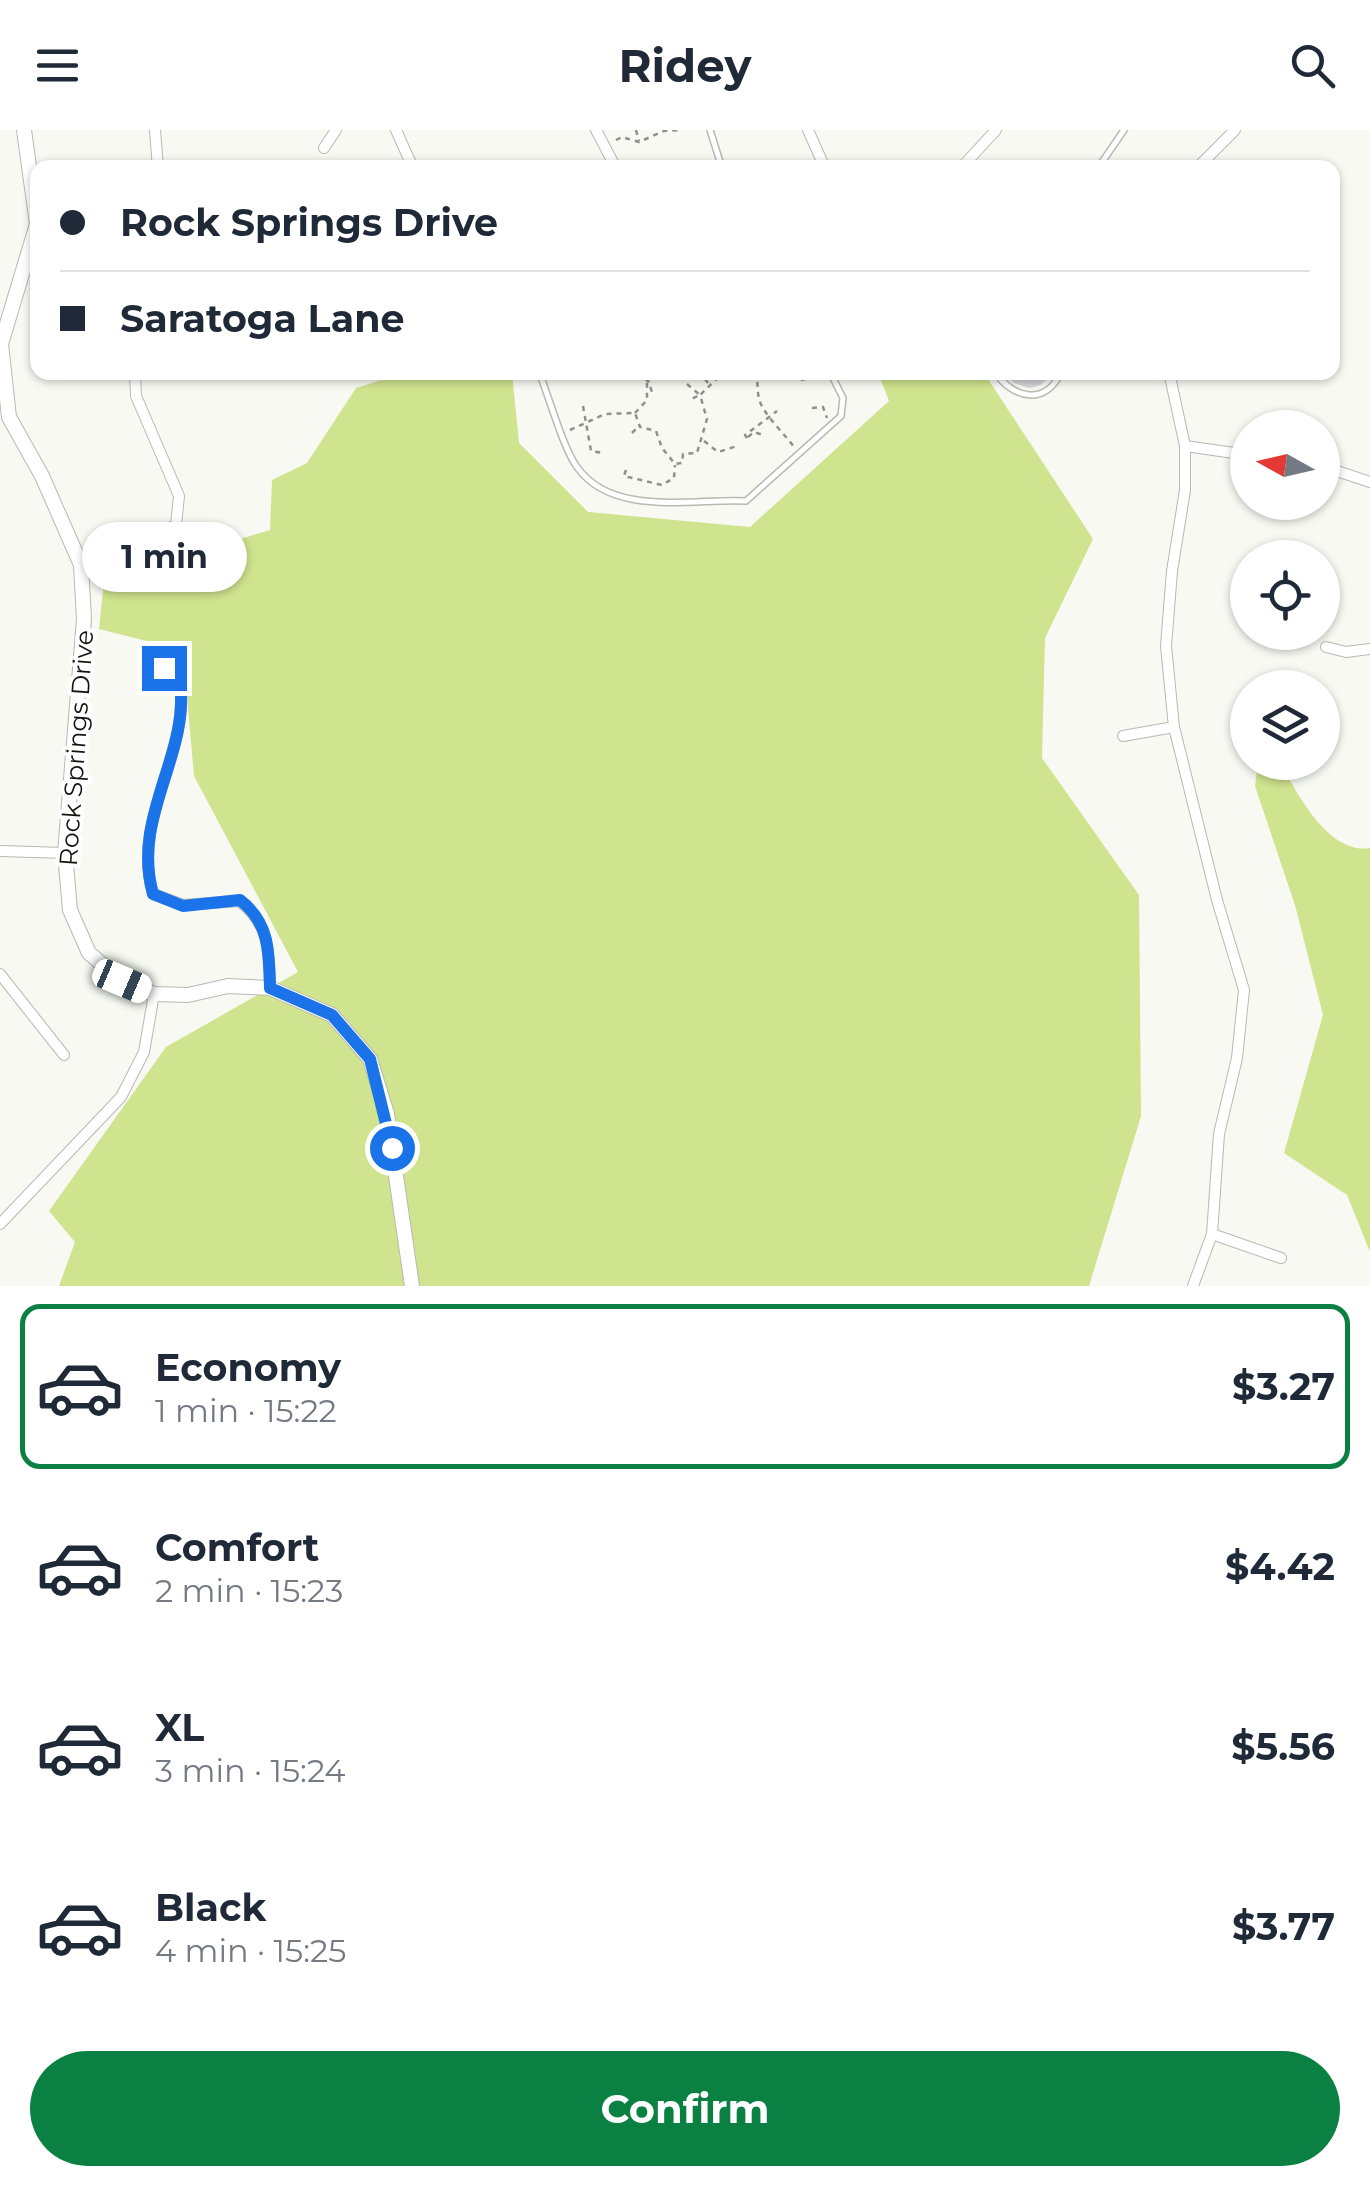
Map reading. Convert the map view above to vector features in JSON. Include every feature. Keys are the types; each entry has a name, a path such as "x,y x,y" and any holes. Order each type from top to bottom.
{"street":[{"name":"Rock Springs Drive","path":"24,130 30,173"},
{"path":"155,130 157,160"},
{"path":"324,148 336,130"},
{"path":"396,130 409,160"},
{"path":"596,130 612,160"},
{"path":"821,130 810,136 821,160"},
{"path":"968,160 996,130"},
{"path":"1206,160 1235,130"},
{"name":"Rock Springs Drive","path":"30,247 1,344 9,417 42,476 81,565 84,619 65,853 70,910 89,954 122,981 154,994 188,996 228,986 270,988 332,1015 370,1059 387,1114 412,1286"},
{"path":"81,565 176,525 179,496 136,396 135,380"},
{"path":"1171,380 1185,446 1185,490 1172,571 1166,646 1174,727 1216,900 1244,990 1236,1058 1219,1134 1212,1234 1193,1286"},
{"path":"1185,446 1230,453"},
{"path":"1340,472 1370,482"},
{"path":"1338,650 1370,649"},
{"path":"164,668 180,682 183,707 177,741 162,778 145,866 153,894 183,906 240,900 256,912 269,942 270,988"},
{"path":"1122,736 1174,727"},
{"path":"0,851 65,853"},
{"path":"0,977 64,1055"},
{"path":"0,1224 121,1097 144,1052 154,994"},
{"path":"1212,1234 1281,1258"}],"lane":[{"path":"710,130 719,160"},
{"path":"1103,160 1124,130"},
{"path":"543,382 576,466 590,479 645,504 655,504 720,498 746,501 832,424 845,407 831,380"},
{"path":"1000,380 1006,388 1022,396 1044,393 1058,380"}],"path":[{"path":"636,130 640,142"},
{"path":"616,140 622,137 640,142 681,130 683,138"},
{"path":"650,138 652,145"},
{"path":"543,382 547,380"},
{"path":"647,380 653,396"},
{"path":"563,432 605,414 635,413 647,400 647,380"},
{"path":"705,380 708,384"},
{"path":"690,400 713,380"},
{"path":"766,383 758,382 760,402 791,442"},
{"path":"675,464 682,463 683,454 698,453 707,419 700,395 687,384"},
{"path":"750,403 760,402"},
{"path":"583,406 591,451 604,453"},
{"path":"812,408 822,407 832,424"},
{"path":"614,408 615,414"},
{"path":"763,435 745,435 777,411"},
{"path":"635,413 640,427"},
{"path":"626,470 624,476 662,485 674,478 675,464 662,448 656,431 635,426 632,433"},
{"path":"703,440 718,452 737,446"}],"green space":[{"path":"381,380 513,380 519,443 588,512 750,527 889,401 881,380 989,380 1093,539 1045,638 1042,758 1139,895 1141,1116 1089,1286 59,1286 75,1242 49,1211 166,1047 298,972 194,776 183,650 99,629 104,580 270,530 272,480 307,463 356,388"},
{"path":"1256,780 1290,780 1328,832 1355,848 1370,848 1370,1252 1347,1195 1284,1153 1323,1015 1295,905"}],"building":[{"path":"1011,380 1046,380 1029,388"}],"route":[{"path":"164,668 180,682 183,707 177,741 162,778 145,866 153,894 183,906 240,900 256,912 269,942 270,988 332,1015 370,1059 387,1114 392,1148"}]}
